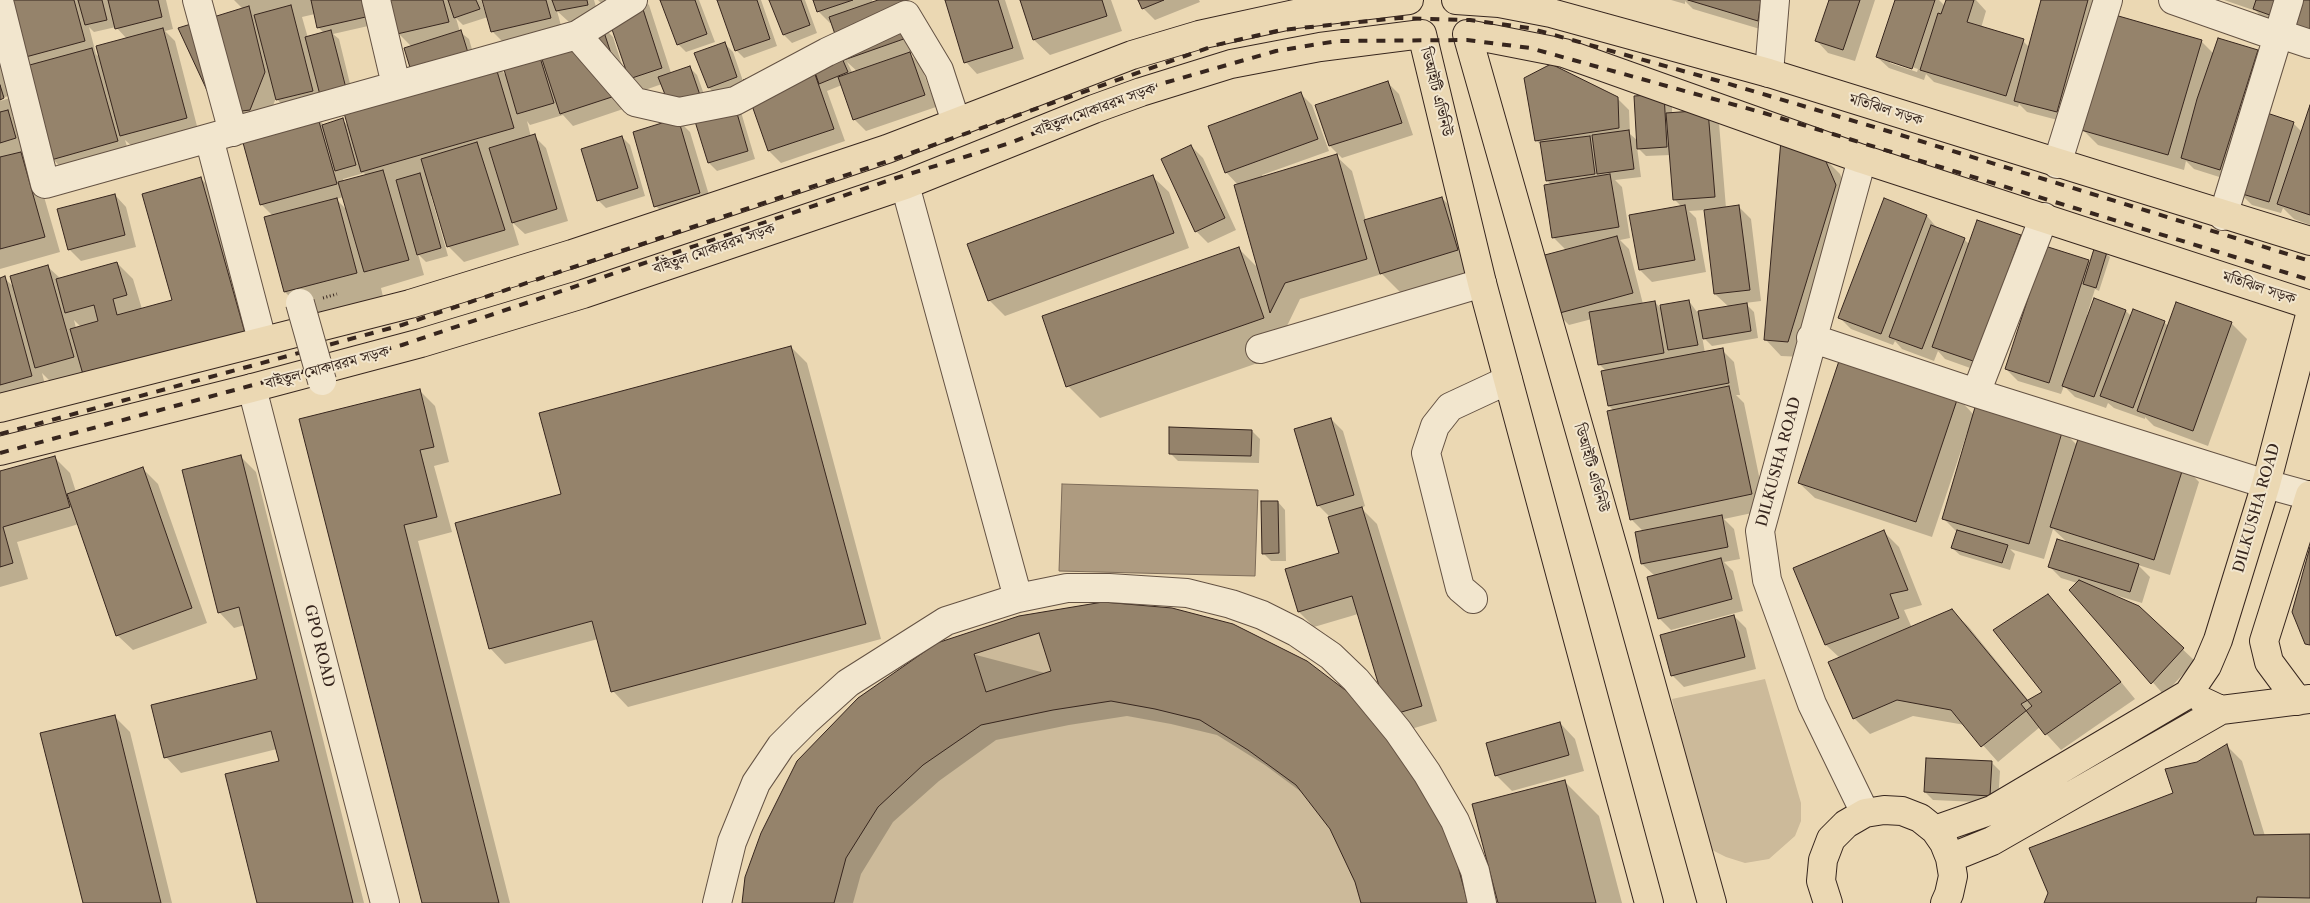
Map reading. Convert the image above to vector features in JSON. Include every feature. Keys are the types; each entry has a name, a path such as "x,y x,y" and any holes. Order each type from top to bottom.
{"main road":[{"path":"0,408 410,304 572,254 887,148 1132,55 1198,36 1295,14 1409,0"},
{"name":"ডিআইটি এভিনিউ","path":"1415,0 1482,284 1649,903"},
{"name":"ডিআইটি এভিনিউ","path":"1456,0 1627,597 1712,903"},
{"name":"মতিঝিল সড়ক","path":"1456,0 1498,2 1550,13 1769,73 2223,216 2310,241"},
{"name":"বাইতুল মোকাররম সড়ক","path":"0,451 252,388 421,343 583,294 905,185 1094,109 1222,67 1320,47 1422,34 1467,34"},
{"name":"মতিঝিল সড়ক","path":"1467,34 1564,54 1862,159 2044,216 2310,305"},
{"name":"DILKUSHA ROAD","path":"1935,830 1992,810 2188,694 2207,666 2218,640 2266,484 2310,315"},
{"path":"2304,700 2269,662 2264,641 2310,495"},
{"path":"2188,694 2221,710"},
{"path":"1950,858 1992,841 2221,710 2304,700"},
{"path":"1827,903 1821,881 1823,860 1831,840 1846,824 1865,813 1884,810 1902,811 1920,818 1935,830 1944,843 1950,858 1953,876 1945,903"}],"street":[{"path":"197,0 221,135 262,340"},
{"path":"376,0 396,85"},
{"path":"0,5 45,184 577,35 633,0"},
{"path":"1769,73 1775,0"},
{"path":"2057,164 2108,0"},
{"path":"2173,0 2270,34 2277,33 2310,44"},
{"path":"2223,216 2277,33 2289,0"},
{"path":"577,35 635,102 679,112 735,101 827,52 906,15 939,70 956,122"},
{"name":"DILKUSHA ROAD","path":"1862,159 1811,338 1760,532 1767,580 1812,704 1865,813"},
{"path":"905,185 1018,598"},
{"path":"1976,393 2044,216"},
{"path":"1260,349 1482,284"},
{"path":"300,304 322,381"},
{"path":"1811,338 1976,393 2266,484 2310,495"},
{"path":"1473,599 1460,588 1426,453 1435,426 1450,407 1508,380"},
{"name":"GPO ROAD","path":"252,388 385,903"},
{"path":"717,903 732,842 756,782 781,746 848,683 946,621 1018,598 1067,588 1109,588 1187,593 1246,610 1296,632 1331,656 1356,680 1398,731 1427,773 1455,821 1476,871 1482,903"}],"shaded area":[{"path":"1062,484 1258,490 1255,576 1059,571"},
{"path":"1103,602 1172,608 1233,624 1307,661 1449,834 1468,903 742,903 761,833 797,761 858,698 937,643 1019,616"},
{"path":"1765,679 1801,803 1801,821 1795,836 1769,859 1745,863 1712,850 1703,839 1672,699"}],"building":[{"path":"6,0 74,0 85,41 22,58"},
{"path":"78,0 102,0 107,20 85,25"},
{"path":"108,0 158,0 162,17 115,29"},
{"path":"311,0 366,0 370,16 317,28"},
{"path":"390,0 443,0 449,22 397,34"},
{"path":"448,0 476,0 480,9 454,18"},
{"path":"482,0 546,0 551,18 491,32"},
{"path":"552,0 587,0 588,5 556,11"},
{"path":"640,0 662,68 629,79 603,3"},
{"path":"660,0 695,0 707,34 677,45"},
{"path":"717,0 757,0 770,39 735,51"},
{"path":"769,0 801,0 810,25 783,35"},
{"path":"813,0 853,0 817,12"},
{"path":"878,0 903,0 915,35 844,60 829,17"},
{"path":"945,0 998,0 1013,48 964,63"},
{"path":"1020,0 1102,0 1107,16 1033,40"},
{"path":"1138,0 1164,0 1142,9"},
{"path":"1688,0 1761,0 1758,21"},
{"path":"1829,0 1860,0 1843,50 1815,41"},
{"path":"1895,0 1935,0 1912,69 1876,57"},
{"path":"1946,0 1974,0 1967,22 2024,39 2006,96 1920,70 1938,13 1941,14"},
{"path":"2041,0 2088,0 2057,112 2014,101"},
{"path":"2256,0 2284,0 2278,18 2253,9"},
{"path":"2301,0 2310,0 2310,33 2292,26"},
{"path":"291,5 313,91 276,100 254,15"},
{"path":"249,6 265,72 250,110 218,114 178,28"},
{"path":"2115,15 2202,40 2168,155 2081,130"},
{"path":"601,23 624,93 560,114 537,44"},
{"path":"163,28 187,118 120,136 96,46"},
{"path":"331,30 347,92 321,99 305,37"},
{"path":"461,30 469,56 412,74 404,48"},
{"path":"534,38 554,103 517,114 498,49"},
{"path":"2218,38 2258,50 2220,170 2181,158 2197,99"},
{"path":"725,42 737,77 708,88 694,53"},
{"path":"92,48 118,141 51,160 26,66"},
{"path":"838,49 848,72 819,84 811,61"},
{"path":"910,52 925,95 853,120 838,77"},
{"path":"809,57 834,129 768,151 743,80"},
{"path":"494,61 514,128 361,172 342,106"},
{"path":"1551,64 1618,97 1619,128 1535,141 1524,78"},
{"path":"690,66 702,101 672,112 658,77"},
{"path":"1388,81 1402,123 1329,146 1315,105"},
{"path":"0,85 4,98 0,100"},
{"path":"1301,92 1318,139 1225,173 1208,126"},
{"path":"1664,94 1667,147 1637,149 1634,96"},
{"path":"734,103 748,151 708,163 693,115"},
{"path":"2310,105 2310,215 2277,204"},
{"path":"8,110 16,138 0,143 0,112"},
{"path":"1708,110 1715,197 1673,200 1666,113"},
{"path":"2264,112 2294,122 2269,202 2239,193"},
{"path":"318,118 337,184 260,205 242,139"},
{"path":"343,118 356,165 335,171 322,125"},
{"path":"678,118 700,193 654,207 633,132"},
{"path":"1629,130 1634,169 1597,174 1592,135"},
{"path":"535,134 557,209 512,223 489,148"},
{"path":"622,136 638,188 597,201 581,149"},
{"path":"1590,136 1595,174 1546,181 1540,142"},
{"path":"1781,140 1824,157 1836,185 1788,342 1764,340"},
{"path":"477,142 505,230 447,247 421,159"},
{"path":"1191,145 1225,218 1195,232 1161,159"},
{"path":"21,152 45,237 0,249 0,157"},
{"path":"1337,154 1367,259 1285,283 1270,313 1234,185"},
{"path":"383,170 409,260 364,272 338,182"},
{"path":"420,173 441,248 417,255 396,180"},
{"path":"1610,174 1619,227 1552,238 1544,185"},
{"path":"1153,175 1174,233 988,301 967,244"},
{"path":"201,177 245,333 84,378 70,329 98,321 94,305 65,313 56,279 117,262 127,295 113,299 117,315 172,300 142,194"},
{"path":"115,194 125,235 68,250 57,209"},
{"path":"1442,197 1458,250 1380,274 1364,220"},
{"path":"337,198 357,273 284,292 264,217"},
{"path":"1884,198 1927,215 1881,334 1838,318"},
{"path":"1685,205 1695,260 1639,270 1629,215"},
{"path":"1739,205 1750,290 1714,294 1704,210"},
{"path":"1977,220 2021,235 1976,362 1932,347"},
{"path":"1931,225 1965,238 1922,349 1889,337"},
{"path":"1617,236 1633,293 1556,314 1541,256"},
{"path":"2045,246 2089,260 2049,383 2005,369"},
{"path":"1239,247 1264,318 1066,387 1042,316"},
{"path":"2094,249 2107,252 2096,288 2083,284"},
{"path":"48,265 74,357 35,368 10,276"},
{"path":"5,276 32,376 0,385 0,278"},
{"path":"2094,298 2126,310 2094,397 2062,386"},
{"path":"1689,300 1698,345 1668,350 1660,305"},
{"path":"1655,301 1664,353 1598,365 1589,312"},
{"path":"2176,302 2232,322 2193,431 2137,411"},
{"path":"1747,303 1751,331 1703,339 1698,311"},
{"path":"2133,309 2165,321 2133,408 2100,396"},
{"path":"791,346 866,624 611,692 592,621 489,649 455,523 561,494 539,413"},
{"path":"1723,348 1729,383 1608,406 1601,371"},
{"path":"1840,358 1958,397 1916,522 1798,483"},
{"path":"1729,386 1752,494 1630,520 1607,411"},
{"path":"420,389 434,447 420,450 437,517 404,525 499,903 422,903 299,419"},
{"path":"1976,404 2063,429 2029,544 1942,519"},
{"path":"1331,418 1354,495 1317,506 1294,429"},
{"path":"1169,427 1252,430 1251,456 1169,454"},
{"path":"2080,433 2184,465 2154,560 2050,527"},
{"path":"241,455 353,903 257,903 225,774 279,761 271,731 164,758 151,705 257,679 239,607 218,613 182,470"},
{"path":"55,456 70,507 3,527 13,563 0,567 0,471"},
{"path":"143,467 192,608 116,636 67,494"},
{"path":"1261,501 1278,501 1279,553 1262,554"},
{"path":"1362,507 1422,706 1388,716 1352,596 1298,612 1285,569 1339,553 1328,517"},
{"path":"1722,515 1728,547 1641,564 1635,532"},
{"path":"1884,530 1908,590 1890,594 1899,618 1825,645 1793,568"},
{"path":"1957,530 2008,545 2002,563 1951,548"},
{"path":"2057,539 2139,564 2130,592 2048,567"},
{"path":"2310,547 2310,645 2305,644 2292,612"},
{"path":"1721,558 1732,599 1658,619 1647,577"},
{"path":"2079,580 2139,606 2184,648 2151,684 2069,590"},
{"path":"2048,594 2121,682 2045,735 2021,704 2042,692 1993,630"},
{"path":"1103,602 1172,608 1233,624 1307,661 1361,702 1400,752 1449,834 1468,903 1361,903 1355,882 1330,829 1296,785 1248,750 1200,720 1111,701 1053,710 981,725 923,765 878,807 846,858 834,903 742,903 745,877 761,833 797,761 858,698 937,643 1019,616"},
{"path":"1952,609 2032,706 1981,747 1951,710 1897,700 1853,719 1828,662"},
{"path":"1734,615 1745,657 1671,676 1660,635"},
{"path":"1039,633 1051,671 986,692 974,654"},
{"path":"115,715 161,903 83,903 40,733"},
{"path":"1560,722 1569,755 1495,776 1486,743"},
{"path":"2227,744 2254,835 2310,834 2310,898 2257,897 2256,903 2044,903 2048,893 2029,848 2173,793 2165,769 2197,762"},
{"path":"1926,758 1992,761 1990,796 1924,792"},
{"path":"1565,780 1596,903 1498,903 1472,804"}],"railway":[{"path":"0,434 402,325 891,160 1216,45 1281,30 1399,18 1470,20 1529,28 1719,81 1891,132 2310,261"},
{"path":"0,453 402,345 896,178 1010,143 1150,87 1276,51 1337,41 1467,40 1530,48 1764,113 2310,280"}]}
